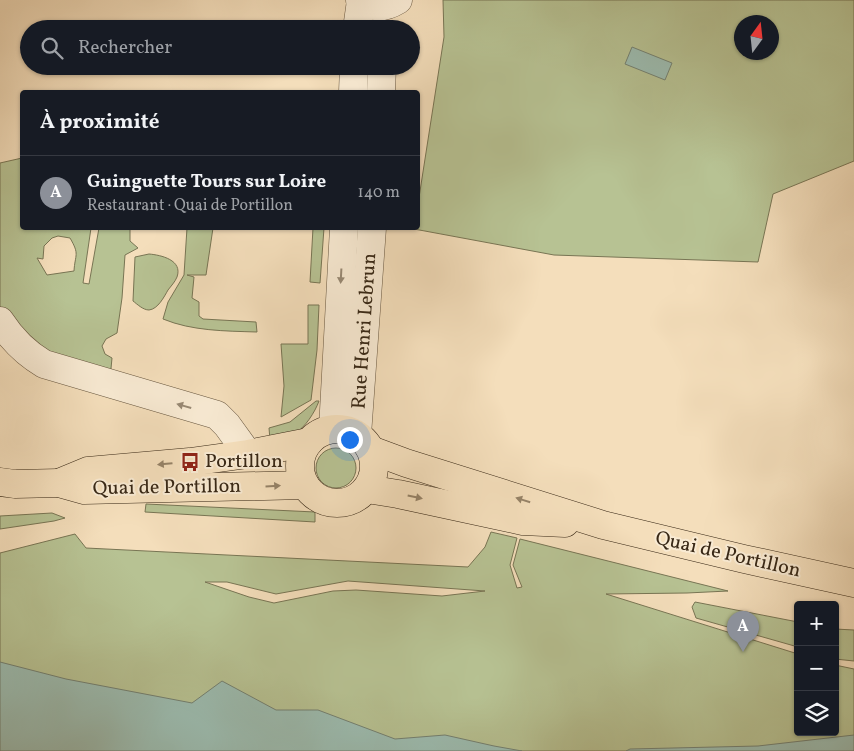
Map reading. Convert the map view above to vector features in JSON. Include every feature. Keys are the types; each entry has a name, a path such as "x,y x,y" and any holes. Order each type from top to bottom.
{"main road":[{"path":"324,432 354,438 374,460 372,480 367,489 358,497 347,502 335,503 323,500 313,494 305,485 300,463 303,452 309,442 324,432"},
{"name":"Quai de Portillon","path":"354,438 406,463 603,525 854,583"},
{"name":"Quai de Portillon","path":"72,487 88,471 190,462 248,454 309,442"},
{"name":"Quai de Portillon","path":"5,487 305,485"},
{"name":"Quai de Portillon","path":"367,489 523,521 603,525"}],"street":[{"path":"359,20 361,1 370,6 391,11"},
{"path":"352,90 353,75"},
{"path":"381,90 382,75"},
{"name":"Rue Henri Lebrun","path":"344,230 354,438"},
{"name":"Rue Henri Lebrun","path":"354,438 372,230"},
{"path":"0,321 6,331 34,358 44,364 217,415 227,425 248,454"}],"green space":[{"path":"443,0 854,0 854,161 773,194 758,262 554,255 420,230 420,191 444,37"},
{"path":"20,158 20,230 91,230 83,283 89,284 99,230 130,230 130,241 138,248 125,255 117,333 106,339 102,346 105,354 112,358 110,379 0,331 0,163","holes":["58,236 70,238 76,251 74,271 47,275 37,258 43,259 44,246 52,238"]},
{"path":"187,230 213,230 206,275 187,275 194,277 192,298 199,302 199,316 203,319 256,322 257,332 197,328 163,319 168,302 184,275"},
{"path":"313,230 324,230 320,283 310,282"},
{"path":"149,254 165,257 177,266 178,271 175,281 160,302 152,309 147,310 133,301 135,257"},
{"path":"308,305 319,305 317,350 311,400 281,417 284,386 281,344 308,344"},
{"path":"316,401 319,401 312,415 298,431 288,436 270,440 269,428 290,422"},
{"path":"332,448 340,448 347,451 353,457 356,468 353,479 347,485 340,488 332,488 325,485 319,479 316,472 316,464 319,457 325,451"},
{"path":"146,504 315,512 315,522 145,512"},
{"path":"52,513 65,518 0,529 0,516"},
{"path":"491,532 517,538 510,565 517,588 522,587 513,565 520,539 728,591 606,594 794,653 794,736 839,736 839,666 854,669 854,751 0,751 0,553 75,534 86,548 468,567 485,547","holes":["348,581 485,591 442,596 356,590 333,591 274,603 249,597 205,582 227,582 276,594"]},
{"path":"695,602 794,621 794,646 696,618 692,607"},
{"path":"839,629 854,630 854,661 839,659"}],"shaded area":[{"path":"632,47 672,63 665,80 625,64"},
{"path":"0,662 66,679 192,703 222,681 276,710 318,710 395,739 445,735 522,751 0,751"},
{"path":"854,735 854,751 626,751 630,749 758,746"}],"place":[{"name":"Portillon","path":"190,462"},
{"name":"Guinguette Tours sur Loire","path":"743,652"}]}
